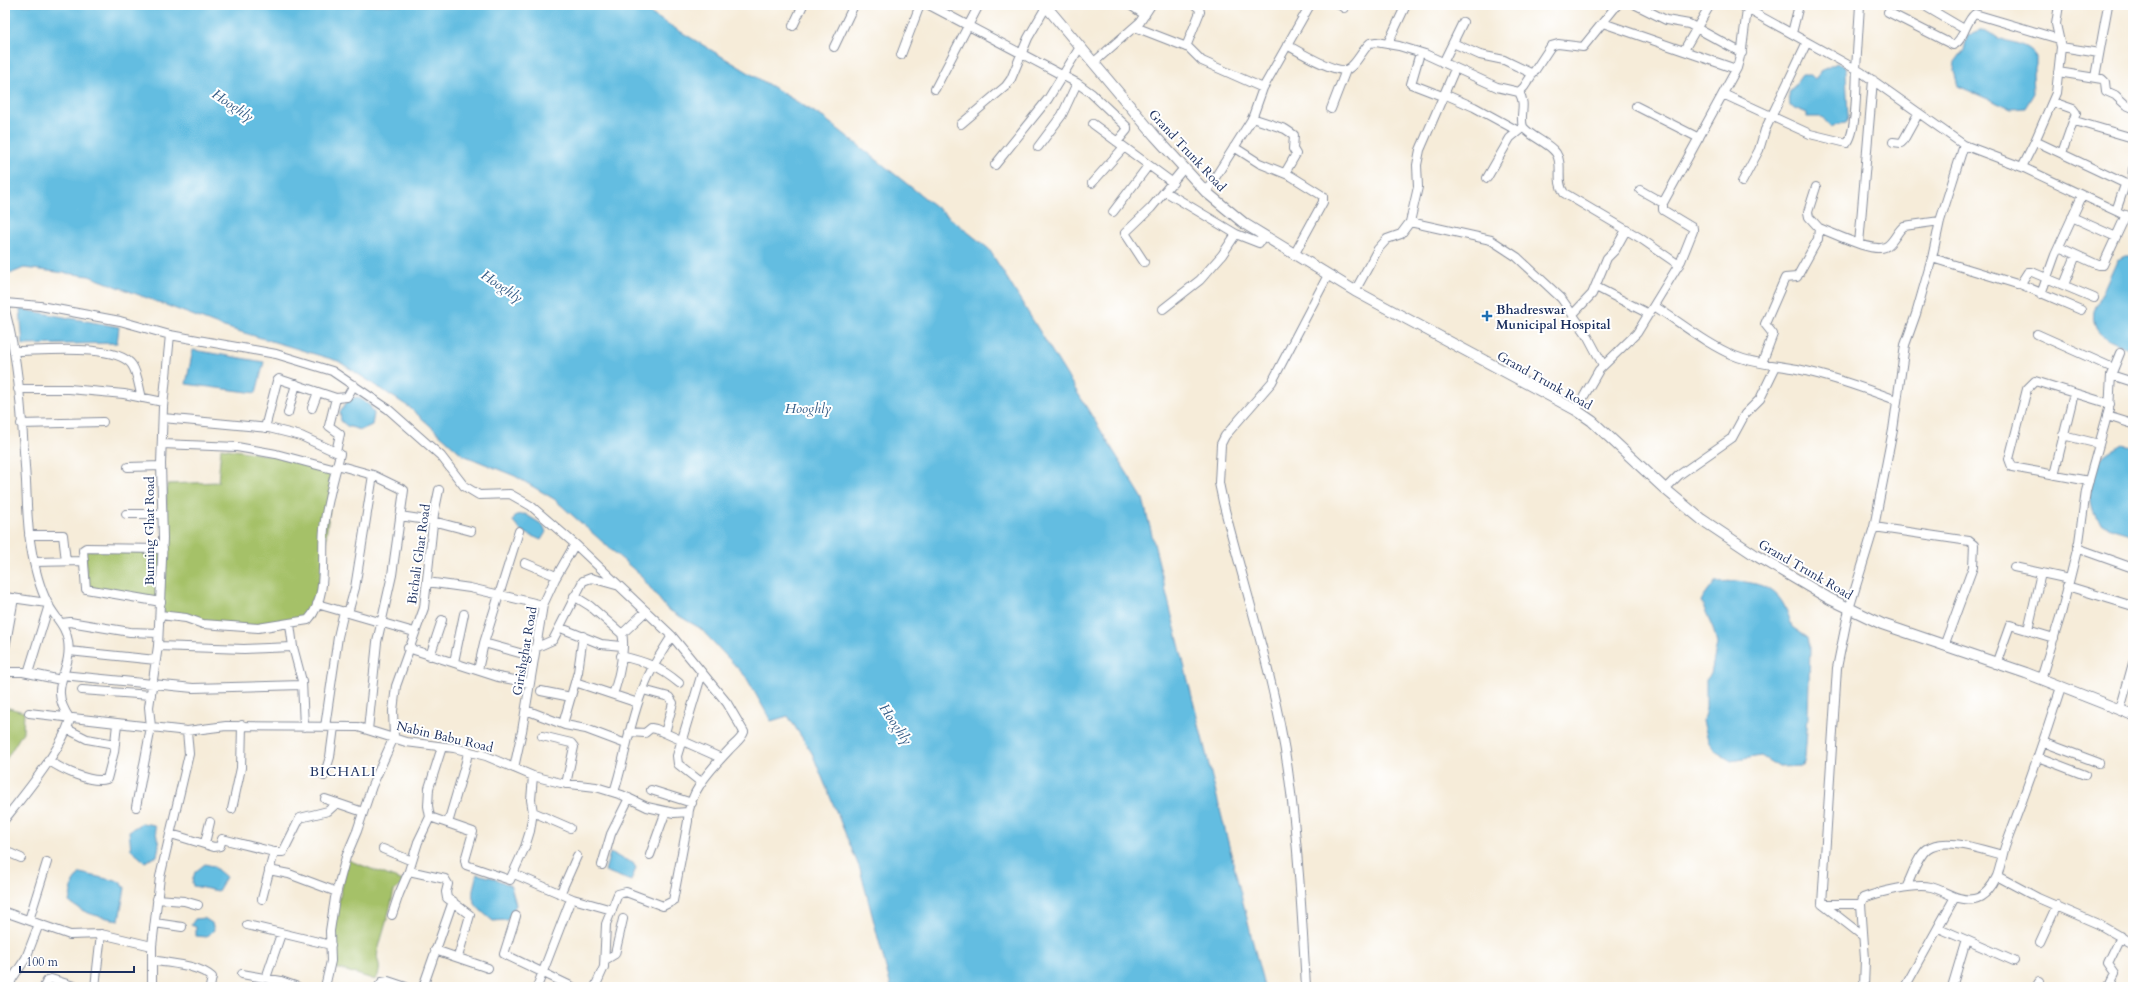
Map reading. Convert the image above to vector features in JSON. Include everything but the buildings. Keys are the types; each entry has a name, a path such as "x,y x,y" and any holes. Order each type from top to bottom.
{"main road":[{"name":"Grand Trunk Road","path":"1046,6 1184,168 1206,192 1245,224 1355,291 1576,410 1592,421 1665,489 1725,535 1799,582 1849,609 1882,624 2041,679 2133,715"}],"street":[{"path":"793,26 803,5"},
{"path":"834,47 854,5"},
{"path":"901,55 920,5"},
{"path":"929,5 1063,75 1091,93 1127,126 1127,130 1117,142"},
{"path":"935,90 979,5"},
{"path":"1130,5 1145,15"},
{"path":"1093,63 1135,27 1151,5"},
{"path":"1186,47 1200,12 1199,8 1195,5"},
{"path":"1206,192 1252,118 1263,88 1310,5"},
{"path":"1388,43 1406,5"},
{"path":"1519,92 1533,74 1551,46 1558,44 1583,46 1617,5"},
{"path":"1636,5 1666,20 1683,22 1742,53"},
{"path":"1684,50 1710,5"},
{"path":"1792,33 1799,5"},
{"path":"1723,94 1820,138 1847,143 1851,138 1853,125 1860,5"},
{"path":"1923,5 1964,29"},
{"path":"2022,167 2053,102 2058,72 2060,43 2056,24 2059,5"},
{"path":"2095,77 2108,5"},
{"path":"961,124 1006,86 1011,79 1021,53 1046,6"},
{"path":"1576,410 1593,377 1603,365 1632,339 1649,314 1679,265 1692,236 1693,228 1663,210 1663,203 1736,69 1742,53 1744,7 1857,69 1918,114 1964,145 2022,167 2129,217 2116,237 2103,265 2098,265 2059,247"},
{"path":"1888,12 1953,45 1958,43 1964,29 1973,15 1978,14 2060,43 2099,53"},
{"path":"1443,63 1463,22"},
{"path":"1603,23 1736,69"},
{"path":"1135,27 1186,47 1194,51 1202,61 1263,88"},
{"path":"1742,182 1759,150 1771,116 1807,42"},
{"path":"1331,109 1346,70 1370,43 1388,43 1420,53 1497,87 1519,92"},
{"path":"1453,43 1480,55 1504,60 1533,74"},
{"path":"1287,46 1320,63 1346,70"},
{"path":"994,165 1048,99 1080,47"},
{"path":"1420,53 1411,84 1474,107 1520,129 1556,153 1559,161 1560,186 1564,193 1626,230 1679,265"},
{"path":"1355,291 1378,249 1387,240 1401,234 1410,222 1418,187 1418,157 1455,69"},
{"path":"2058,72 2095,77 2104,80 2106,91 2116,95 2127,106 2133,108"},
{"path":"1859,244 1873,80"},
{"path":"1038,147 1062,114 1077,83"},
{"path":"1486,178 1510,138 1520,129 1524,105 1519,92"},
{"path":"2053,102 2075,110 2076,113 2075,121 2062,153"},
{"path":"1636,106 1699,138"},
{"path":"1893,142 1901,143 1903,141 1918,114"},
{"path":"1252,118 1285,129 1294,135 1293,149 1296,154 1285,173"},
{"path":"2075,121 2133,138"},
{"path":"1093,124 1173,183"},
{"path":"2035,141 2126,184"},
{"path":"1822,904 1837,668 1849,609 1874,527 1893,430 1896,400 1905,345 1916,314 1932,258 1940,221 1964,145"},
{"path":"1092,183 1124,147"},
{"path":"1234,147 1259,163 1285,173 1320,194 1324,199 1294,254"},
{"path":"1113,212 1148,166"},
{"path":"1144,262 1125,233 1166,192 1184,168"},
{"path":"2116,211 2126,184 2132,181 2133,169"},
{"path":"1816,187 1808,212 1809,217 1819,228 1859,244 1884,248 1904,226 1940,221"},
{"path":"1640,190 1663,203"},
{"path":"1166,192 1236,234 1259,243 1263,235"},
{"path":"2041,294 2059,247 2082,196"},
{"path":"2072,217 2116,237"},
{"path":"1410,222 1479,237 1500,245 1518,257 1561,298 1573,314 1603,365"},
{"path":"1762,363 1772,334 1765,324 1776,295 1784,278 1797,277 1818,239 1819,228"},
{"path":"1573,314 1588,299 1596,287 1607,258 1615,250 1626,230"},
{"path":"1163,309 1200,280 1222,255 1236,234"},
{"path":"2064,285 2076,255"},
{"path":"1932,258 1986,276 2020,284 2081,310"},
{"path":"2020,284 2028,272 2047,277 2094,298"},
{"path":"1306,987 1288,769 1268,677 1222,497 1219,483 1219,453 1225,436 1272,382 1328,275"},
{"path":"1596,287 1649,314"},
{"path":"5,303 40,306 120,320 170,335 276,354 326,368 354,385 388,409 441,456 464,486 479,495 510,494 531,506 575,544 646,612 658,621 672,636 727,703 744,732 710,770 688,812 688,822 673,901 664,906 626,892 618,894 606,924 604,967 595,987"},
{"path":"1654,306 1712,344 1733,355 1762,363 1798,369 1856,385 1896,400"},
{"path":"5,310 15,351 29,535 34,562 48,604 62,622 68,639 69,651 59,690 62,708 70,719 67,729 48,760 27,792 5,819"},
{"path":"2037,334 2133,382"},
{"name":"Burning Ghat Road","path":"136,807 151,727 149,707 158,646 163,549 161,466 164,402 170,335"},
{"path":"15,351 87,350 100,351 121,358 133,367 142,398"},
{"path":"2041,679 2054,638 2077,548 2084,501 2110,404 2112,372 2120,353"},
{"path":"1665,489 1679,475 1732,438 1745,414 1760,399 1776,366"},
{"path":"266,428 277,381 282,379 336,398 347,397 354,385"},
{"path":"2089,481 2012,467 2009,463 2027,388 2032,382 2039,381 2110,404"},
{"path":"288,413 296,384"},
{"path":"18,389 69,389 124,394 164,402"},
{"path":"312,408 318,392"},
{"path":"2054,475 2074,393"},
{"path":"336,398 329,426 340,434 336,452"},
{"path":"2107,416 2133,424"},
{"path":"160,615 186,618 203,624 250,627 290,624 308,620 313,616 324,572 324,529 340,454 301,436 266,428 163,418"},
{"path":"21,424 103,422"},
{"path":"2063,436 2099,444"},
{"path":"162,444 237,447 276,454 373,475 404,490 392,575 380,624 368,730"},
{"path":"128,467 161,466"},
{"path":"325,727 338,637 355,588 373,475"},
{"name":"Bichali Ghat Road","path":"394,737 393,711 396,686 408,648 424,608 433,521 439,490"},
{"path":"126,514 162,514"},
{"path":"400,516 433,521 471,531"},
{"path":"1874,527 1969,541 1974,545 1973,566 1944,646"},
{"path":"478,670 484,643 519,531"},
{"path":"29,535 63,535 66,561"},
{"name":"Girishghat Road","path":"514,768 526,710 543,605 556,576 575,544"},
{"path":"161,602 87,590 85,587 83,550 86,548 163,549"},
{"path":"2077,548 2133,568"},
{"path":"34,562 84,562"},
{"path":"525,563 556,576"},
{"path":"2014,567 2041,573 2133,606"},
{"path":"2028,630 2041,573"},
{"path":"535,648 553,640 561,628 574,596 583,581 591,578 618,586"},
{"path":"427,582 470,588 498,596 543,605"},
{"path":"574,596 590,606 622,634"},
{"path":"5,597 48,604"},
{"path":"5,648 14,598"},
{"path":"28,673 48,604"},
{"path":"317,604 380,624 414,632"},
{"path":"613,694 621,656 622,634 646,612"},
{"path":"454,662 464,614"},
{"path":"430,656 442,620"},
{"path":"62,622 130,632 158,633"},
{"path":"290,624 293,647 302,685 304,727"},
{"path":"1996,664 2008,627 2012,625 2054,638"},
{"path":"561,628 601,644 622,646"},
{"path":"563,724 575,682 583,636"},
{"path":"614,792 622,767 629,732 642,690 672,636"},
{"path":"484,643 534,657"},
{"path":"158,646 244,649 293,647"},
{"path":"408,648 498,677 530,683"},
{"path":"69,651 156,660"},
{"path":"621,656 664,670 679,683"},
{"path":"2120,710 2133,663"},
{"path":"5,672 193,688 302,685"},
{"path":"702,673 676,756 677,762 702,783"},
{"path":"575,682 638,703"},
{"path":"1864,987 1865,960 1861,904 1864,897 1906,887 1929,887 1955,897 1966,899 1982,896 1989,889 1997,876 2002,855 2044,742 2061,687"},
{"path":"82,690 151,695"},
{"path":"642,690 669,698 673,703 665,733"},
{"path":"541,691 571,697"},
{"path":"526,710 563,724 586,729 626,744"},
{"name":"Nabin Babu Road","path":"29,713 70,719 187,731 242,725 358,727 406,742 442,747 486,756 533,776 566,784 596,787 630,798 647,807 666,811 688,812"},
{"path":"48,760 60,768 82,777 103,780 109,777 117,724"},
{"path":"232,809 242,768 242,725"},
{"path":"324,776 330,757 334,727"},
{"path":"629,732 645,733 653,728 721,758"},
{"path":"67,729 87,739 115,744"},
{"path":"152,987 152,946 160,877 189,754 187,731"},
{"path":"542,736 571,743 574,747 566,784"},
{"path":"325,987 331,961 330,931 337,892 346,857 364,812 372,786 394,737"},
{"path":"2044,742 2099,763"},
{"path":"392,915 409,871 418,842 430,817 428,806 429,788 442,747"},
{"path":"448,823 468,752"},
{"path":"2038,757 2085,775"},
{"path":"430,817 470,830 474,834 465,860 466,866 508,880 511,879 525,847 533,812 531,800 533,776"},
{"path":"651,790 692,803"},
{"path":"325,798 364,812"},
{"path":"602,865 611,834 630,798"},
{"path":"171,834 214,846 220,846 222,839 274,852 283,852 300,818 328,811 337,803"},
{"path":"650,855 666,811"},
{"path":"533,812 570,828"},
{"path":"205,843 210,822"},
{"path":"1906,887 1923,854 1933,846 1956,845 2002,855"},
{"path":"383,849 412,861"},
{"path":"5,851 21,858"},
{"path":"262,899 274,852"},
{"path":"561,892 577,856"},
{"path":"29,920 48,862"},
{"path":"269,870 289,874 337,892"},
{"path":"409,871 445,879 448,884 446,895 470,914 458,957"},
{"path":"514,874 561,892 573,899 612,910"},
{"path":"1997,876 2038,898 2057,905 2121,936 2133,944"},
{"path":"1905,987 1955,897"},
{"path":"157,899 184,901 198,905"},
{"path":"537,987 569,904 573,899"},
{"path":"423,987 453,901"},
{"path":"1822,904 1861,904"},
{"path":"1822,904 1863,936"},
{"path":"2040,942 2057,905"},
{"path":"5,912 70,935 101,934 152,946"},
{"path":"516,916 504,954 574,987"},
{"path":"605,960 615,954 623,919"},
{"path":"155,923 182,928"},
{"path":"9,987 12,979 26,958 39,924"},
{"path":"248,925 331,945"},
{"path":"1939,928 2014,962"},
{"path":"95,987 101,934"},
{"path":"266,978 281,934"},
{"path":"2108,987 2115,973 2108,963 2121,936"},
{"path":"1952,987 1966,940"},
{"path":"435,950 488,968"},
{"path":"152,960 189,967 207,973 212,977 210,987"},
{"path":"242,974 266,978 298,987"},
{"path":"44,987 47,981 51,979 77,987"},
{"path":"378,987 382,982 388,982 406,987"}],"green space":[{"path":"221,448 275,456 334,472 322,570 311,618 259,626 206,623 163,613 167,484 218,482"},
{"path":"85,550 162,550 159,599 87,588"},
{"path":"5,707 24,712 23,732 5,761"},
{"path":"348,860 403,881 402,885 394,891 377,955 379,970 376,980 333,967 333,928"}],"water":[{"name":"Hooghly","path":"5,5 622,5 648,12 824,118 989,249 1143,499 1264,987 891,987 860,869 812,753 788,716 771,721 746,677 700,628 667,609 640,575 554,499 515,476 463,455 409,407 338,361 221,326 89,276 24,268 12,273 5,270"},
{"path":"1980,30 2024,46 2033,52 2036,57 2036,65 2033,73 2034,93 2025,108 2011,109 1958,86 1954,71 1955,62 1964,50 1967,36"},
{"path":"1837,63 1844,66 1846,70 1848,118 1846,123 1831,127 1822,117 1807,117 1807,113 1790,106 1789,93 1802,75 1811,75 1815,79 1818,77 1820,71"},
{"path":"2125,256 2133,256 2133,350 2104,337 2099,333 2094,320 2094,311 2117,260"},
{"path":"20,309 119,327 117,343 23,345"},
{"path":"193,350 264,362 256,393 186,384"},
{"path":"358,397 370,406 374,414 372,425 361,430 347,426 341,421 340,412 349,399"},
{"path":"2122,444 2133,446 2133,535 2106,526 2099,520 2092,506 2091,488 2095,470 2105,454"},
{"path":"525,514 543,525 546,532 541,540 521,531 513,521 516,515"},
{"path":"1715,582 1748,582 1767,588 1774,592 1780,598 1792,627 1808,638 1810,648 1808,715 1805,758 1803,766 1779,767 1761,756 1731,761 1715,751 1708,740 1703,721 1706,708 1706,680 1711,674 1717,644 1713,628 1701,601"},
{"path":"142,823 154,825 159,845 157,856 145,862 131,850 129,831"},
{"path":"610,853 633,863 636,868 631,881 605,871"},
{"path":"205,864 213,866 226,877 218,891 193,886 192,882 195,872"},
{"path":"80,873 121,882 125,888 119,920 92,914 69,902 73,882"},
{"path":"477,874 494,878 511,886 516,905 507,920 493,921 476,905 473,890"},
{"path":"204,918 212,923 214,930 207,937 196,936 196,927 191,925 195,919"}],"place":[{"name":"Bhadreswar Municipal Hospital","path":"1487,316"}],"district":[{"name":"BICHALI","path":"343,771"}]}
